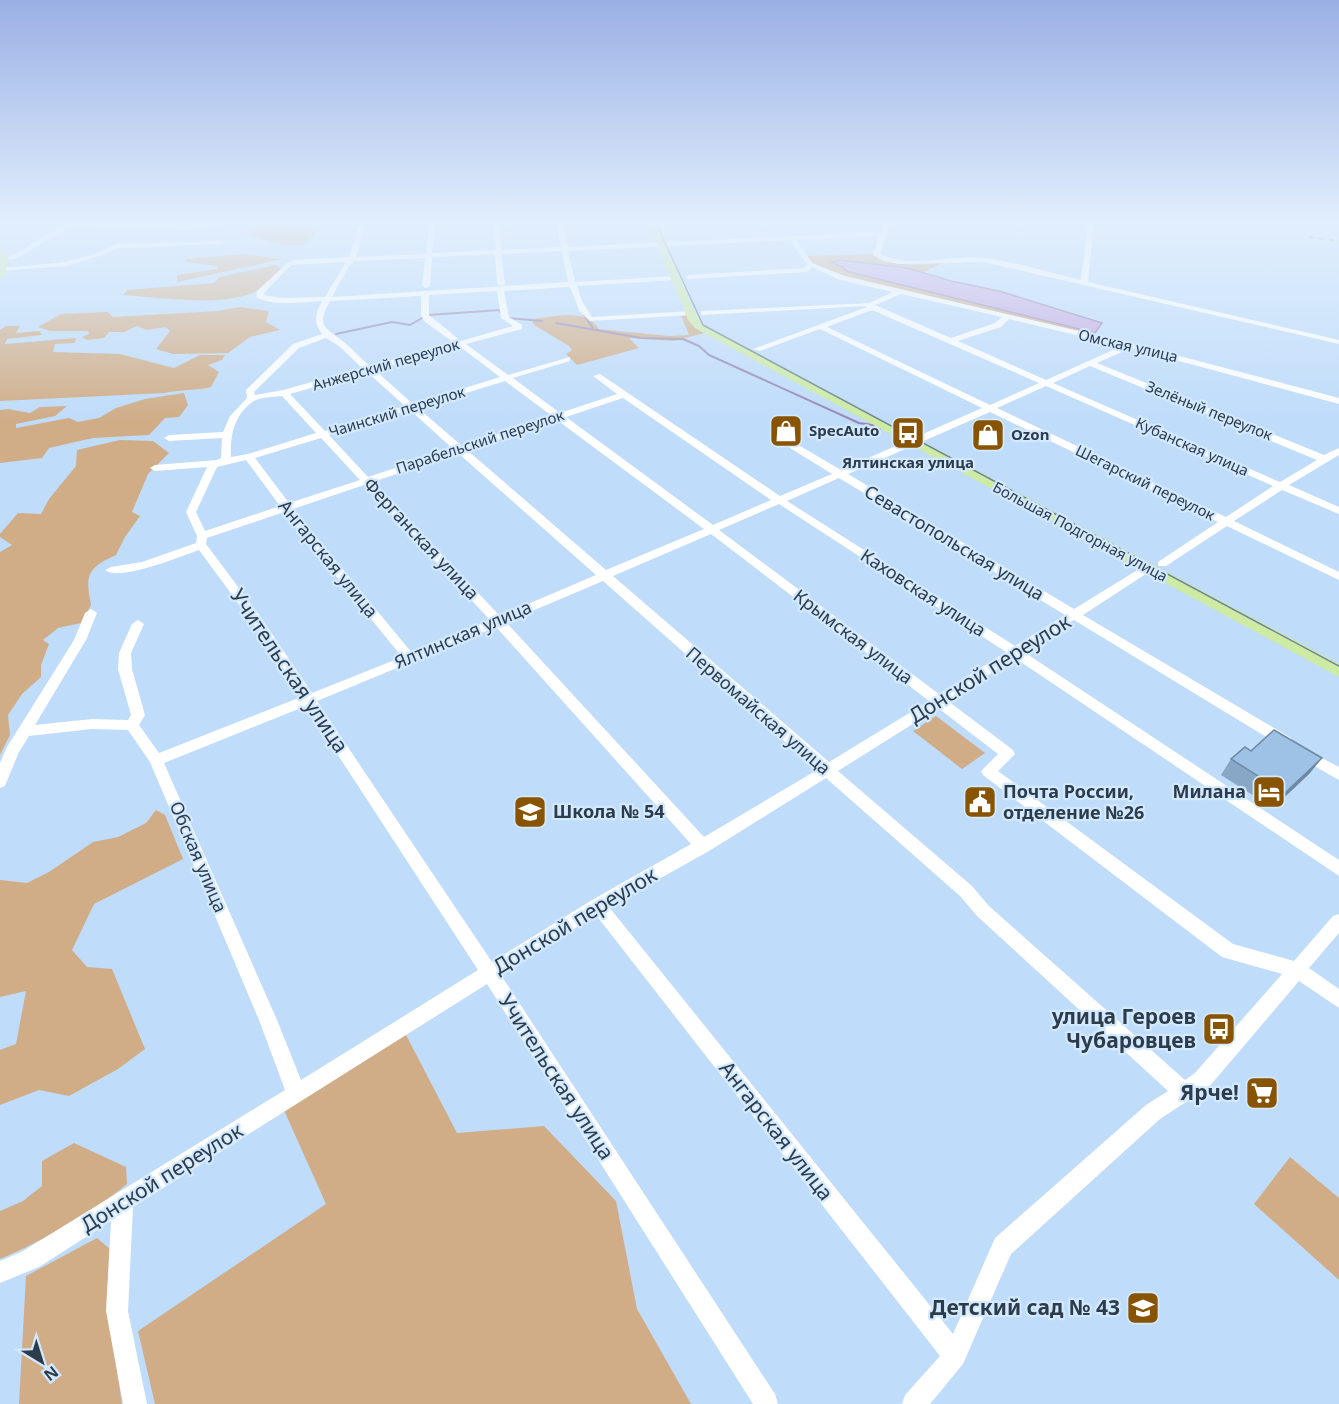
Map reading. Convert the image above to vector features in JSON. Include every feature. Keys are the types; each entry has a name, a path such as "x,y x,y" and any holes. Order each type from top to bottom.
{"main road":[{"name":"Большая Подгорная улица","path":"683,289 711,324 918,440"},
{"name":"Большая Подгорная улица","path":"698,310 699,326 709,333 918,440 1155,566 1339,657"},
{"name":"Большая Подгорная улица","path":"1155,566 1339,671"}],"street":[{"path":"264,289 260,297 282,300 463,289"},
{"path":"226,459 225,435 233,420 252,398 249,392 296,346 327,335 319,324 319,314 334,289"},
{"name":"Анжерский переулок","path":"252,398 284,393 519,327 505,318 500,289"},
{"path":"574,289 575,296 585,315 591,319 698,310 827,304 871,306"},
{"name":"Омская улица","path":"885,289 1130,345 1339,401"},
{"path":"1112,289 1339,342"},
{"name":"Крымская улица","path":"426,290 425,316 1008,754 988,771 1228,951 1298,970 1339,1000"},
{"path":"757,349 869,309 898,292"},
{"name":"Кубанская улица","path":"871,306 1339,511"},
{"path":"950,341 998,325 1007,317"},
{"name":"Шегарский переулок","path":"821,327 1339,576"},
{"name":"Первомайская улица","path":"327,335 342,344 602,576 966,891 982,911 1185,1093"},
{"name":"Ялтинская улица","path":"156,760 410,659 918,440 1130,345"},
{"name":"Чаинский переулок","path":"155,468 202,465 226,459 249,457 567,359"},
{"name":"Зелёный переулок","path":"1093,363 1324,459"},
{"name":"Каховская улица","path":"597,376 779,500 1015,652 1339,869"},
{"name":"Ферганская улица","path":"284,393 703,846"},
{"name":"Парабельский переулок","path":"111,570 151,564 286,507 622,395"},
{"path":"169,438 225,435"},
{"name":"Севастопольская улица","path":"785,441 1339,774"},
{"name":"Донской переулок","path":"0,1272 31,1259 598,905 703,846 828,771 1074,615 1228,523 1279,486 1339,451"},
{"name":"Ангарская улица","path":"249,457 286,507 410,659"},
{"name":"Учительская улица","path":"226,459 213,465 191,512 201,541 256,619 489,972 766,1403"},
{"path":"0,782 12,751 80,640 91,613"},
{"path":"24,731 92,724 132,724 138,715 125,669 125,653 138,624"},
{"name":"Обская улица","path":"132,724 156,760 268,1020 296,1093"},
{"name":"Ангарская улица","path":"598,905 955,1356"},
{"path":"914,1404 955,1356 1003,1246 1153,1112 1202,1080 1339,921"},
{"path":"123,1203 117,1311 135,1404"}],"shaded area":[{"path":"259,289 249,294 214,300 123,295 127,290"},
{"path":"892,289 916,289 1095,333 1093,336"},
{"path":"916,289 987,289 999,291 1102,323 1095,333"},
{"path":"240,307 269,311 266,322 280,330 250,337 228,353 173,354 156,349 170,331 166,327 147,330 137,326 124,332 109,332 104,338 87,340 82,337 89,334 88,331 50,331 38,327 61,314 108,312 113,317 218,311"},
{"path":"689,314 696,327 704,333 674,341 629,338 639,348 577,365 566,354 572,350 569,346 534,325 532,319 569,315 586,318 599,329 669,336 689,335 681,315"},
{"path":"6,326 20,326 16,333 40,331 42,335 7,339 5,344 76,338 75,343 55,344 53,352 120,354 174,368 200,355 225,355 222,360 208,365 219,372 211,387 164,393 0,401 0,330"},
{"path":"184,393 188,405 179,417 165,418 149,435 93,438 49,448 42,458 0,463 0,410 30,413 40,407 67,406 55,416 16,424 16,428 69,418 78,422 99,418 116,408 145,399"},
{"path":"120,440 153,441 169,453 148,474 132,512 140,516 116,555 99,564 90,574 88,586 91,605 81,623 58,628 43,640 49,644 41,665 41,677 22,694 8,715 10,735 0,755 0,552 12,545 0,537 0,534 18,513 41,514 49,499 76,466 77,450"},
{"path":"936,716 985,753 962,769 913,731"},
{"path":"156,810 165,815 183,859 94,904 72,950 87,967 112,969 145,1049 118,1069 69,1096 39,1090 0,1105 0,1050 16,1044 26,991 0,997 0,880 27,883 49,872 93,842 118,837 146,823"},
{"path":"405,1033 457,1133 544,1126 616,1201 637,1309 691,1404 155,1404 138,1331 326,1204 283,1108"},
{"path":"74,1143 126,1167 127,1184 66,1226 0,1259 0,1211 23,1201 42,1186 42,1161"},
{"path":"1290,1157 1339,1198 1339,1280 1254,1204"},
{"path":"97,1238 111,1250 109,1314 122,1404 19,1404 26,1276"}],"building":[{"path":"1274,730 1322,758 1285,793 1231,759 1245,747 1251,751"}],"waterway":[{"path":"428,315 500,310 500,312"},
{"path":"582,312 593,328"},
{"path":"336,334 392,322 410,325 422,318"},
{"path":"508,318 542,321"},
{"path":"556,323 641,338 683,339 699,346 709,355 859,423 873,425 880,429"}],"tram line":[{"path":"686,289 703,325 1339,666"}],"place":[{"name":"SpecAuto","path":"786,431"},
{"name":"Ялтинская улица","path":"908,433"},
{"name":"Ozon","path":"988,435"},
{"name":"Милана","path":"1269,792"},
{"name":"Почта России, отделение №26","path":"980,802"},
{"name":"Школа № 54","path":"530,812"},
{"name":"улица Героев Чубаровцев","path":"1219,1029"},
{"name":"Ярче!","path":"1262,1093"},
{"name":"Детский сад № 43","path":"1143,1308"}]}
